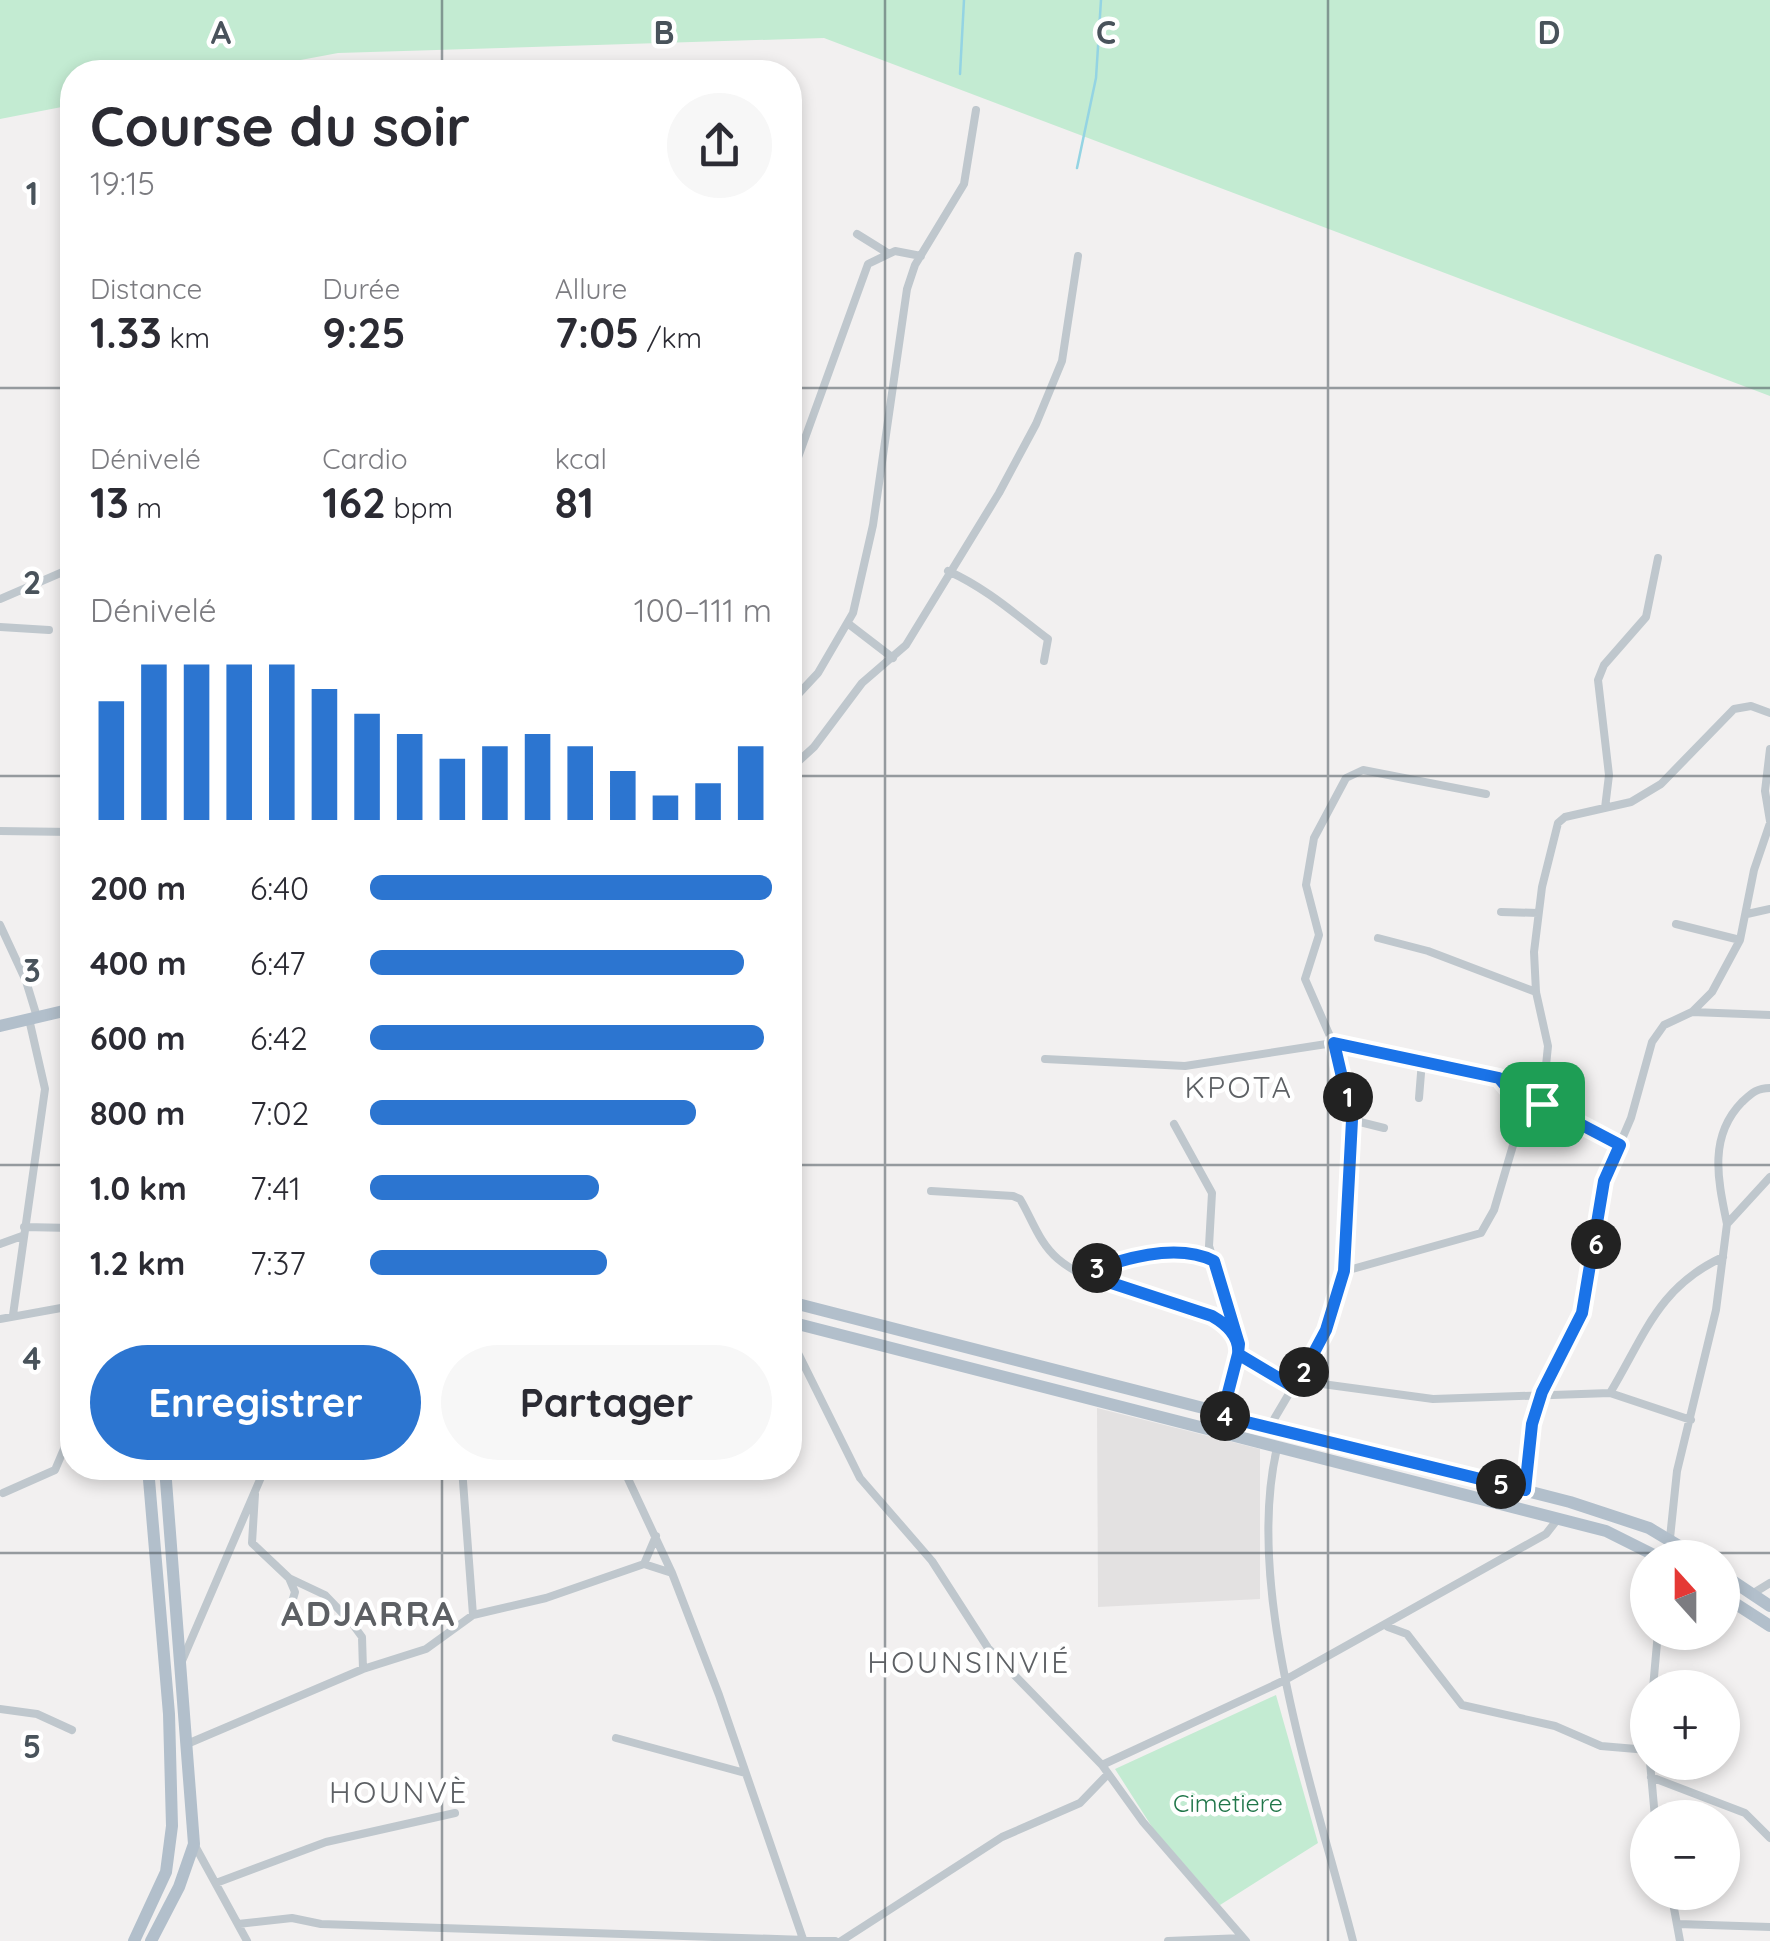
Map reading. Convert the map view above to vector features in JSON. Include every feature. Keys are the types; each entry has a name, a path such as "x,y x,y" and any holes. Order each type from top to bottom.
{"main road":[{"path":"0,1026 60,1012"},
{"path":"802,1305 1222,1416 1525,1490 1632,1521 1673,1540"},
{"path":"802,1325 1606,1531 1630,1543"},
{"path":"134,1941 166,1872 172,1826 169,1714 149,1480"},
{"path":"150,1941 178,1887 194,1844 166,1480"},
{"path":"1740,1586 1770,1606"},
{"path":"1740,1607 1770,1626"}],"street":[{"path":"802,690 850,624 873,525 908,289 920,256 964,184 976,110"},
{"path":"857,234 886,252 920,256"},
{"path":"802,446 868,264 886,252"},
{"path":"802,758 862,683 906,646 948,571 999,493 1052,391 1064,350 1078,256"},
{"path":"1604,808 1609,776 1598,680 1604,666 1646,617 1658,558"},
{"path":"948,571 1000,599 1012,614 1048,639 1044,661"},
{"path":"0,599 60,573"},
{"path":"850,624 893,658"},
{"path":"0,627 49,630"},
{"path":"1542,1104 1548,1046 1536,992 1538,914 1558,823 1565,817 1631,802 1671,777 1734,709 1750,706 1770,713"},
{"path":"1525,1490 1532,1424 1542,1392 1582,1313 1604,1181 1620,1145 1652,1042 1664,1025 1692,1012 1712,992 1740,940 1754,870 1770,822 1765,791 1770,749"},
{"path":"1270,1426 1298,1385 1338,1302 1344,1271 1352,1120 1334,1043 1305,979 1319,934 1306,886 1318,823 1346,778 1363,770 1486,794"},
{"path":"0,831 60,832"},
{"path":"1747,914 1770,909"},
{"path":"1502,912 1538,914"},
{"path":"1676,924 1740,940"},
{"path":"0,925 26,981 45,1089 13,1315"},
{"path":"1378,938 1417,947 1536,992"},
{"path":"1692,1012 1770,1016"},
{"path":"1045,1059 1185,1066 1334,1043 1499,1078 1524,1108"},
{"path":"1419,1098 1422,1061"},
{"path":"1670,1538 1677,1472 1716,1310 1723,1258 1727,1224 1718,1171 1720,1134 1729,1116 1754,1091 1770,1088"},
{"path":"1524,1108 1542,1104 1620,1145"},
{"path":"1344,1271 1481,1233 1494,1210 1524,1108"},
{"path":"1352,1120 1384,1128"},
{"path":"1174,1124 1212,1193 1208,1236 1239,1349 1222,1416"},
{"path":"1727,1224 1770,1177"},
{"path":"930,1191 1020,1199 1045,1246 1084,1274 1212,1316 1239,1349 1298,1385 1450,1400 1542,1392 1610,1393 1633,1397 1691,1420"},
{"path":"0,1244 23,1231 60,1229"},
{"path":"1084,1274 1146,1257 1194,1253 1214,1261"},
{"path":"1610,1393 1658,1309 1679,1284 1723,1258"},
{"path":"0,1318 60,1308"},
{"path":"802,1361 860,1478 932,1561 988,1648 1102,1766 1155,1837 1245,1939"},
{"path":"1277,1448 1271,1485 1272,1570 1284,1680 1353,1941"},
{"path":"3,1493 55,1470 60,1458"},
{"path":"182,1660 260,1480"},
{"path":"463,1480 472,1615"},
{"path":"629,1480 672,1573 803,1939"},
{"path":"255,1494 252,1543 289,1578 325,1595 351,1622 362,1637 364,1669"},
{"path":"1102,1766 1388,1627 1546,1534 1557,1520"},
{"path":"644,1564 656,1536"},
{"path":"187,1744 364,1669 426,1649 472,1615 546,1598 644,1564 672,1573"},
{"path":"289,1578 294,1592 290,1609"},
{"path":"1752,1594 1770,1584"},
{"path":"1388,1627 1407,1634 1462,1705 1556,1726 1601,1746 1630,1748"},
{"path":"0,1709 37,1714 72,1730"},
{"path":"616,1738 745,1773"},
{"path":"238,1924 292,1918 322,1924 838,1941 1002,1836 1080,1803 1108,1774"},
{"path":"1659,1780 1745,1813 1770,1838"},
{"path":"216,1882 342,1838 454,1813"},
{"path":"194,1844 247,1941"},
{"path":"1675,1910 1680,1941"},
{"path":"1678,1924 1770,1927"},
{"path":"437,1927 440,1941"},
{"path":"1168,1941 1245,1939"}],"shaded area":[{"path":"1097,1408 1260,1449 1260,1599 1098,1607"}],"green space":[{"path":"0,0 1770,0 1770,396 824,38 338,53 301,60 60,60 60,107 0,119"},
{"name":"Cimetiere","path":"1276,1695 1318,1843 1220,1905 1154,1830 1115,1769"}],"waterway":[{"path":"960,74 964,0"},
{"path":"1077,168 1096,78 1101,0"}],"district":[{"name":"KPOTA","path":"1239,1087"},
{"name":"ADJARRA","path":"369,1613"},
{"name":"HOUNSINVIÉ","path":"969,1662"},
{"name":"HOUNVÈ","path":"399,1792"}],"route":[{"path":"1542,1104 1524,1108 1508,1084 1499,1078 1368,1047 1334,1043 1352,1120 1344,1271 1338,1302 1295,1388 1238,1354 1239,1344 1230,1330 1212,1316 1128,1292 1084,1274 1123,1260 1202,1255 1214,1261 1239,1344 1222,1416 1525,1490 1532,1458 1532,1424 1542,1392 1570,1344 1582,1313 1604,1181 1620,1145 1542,1104"}]}
